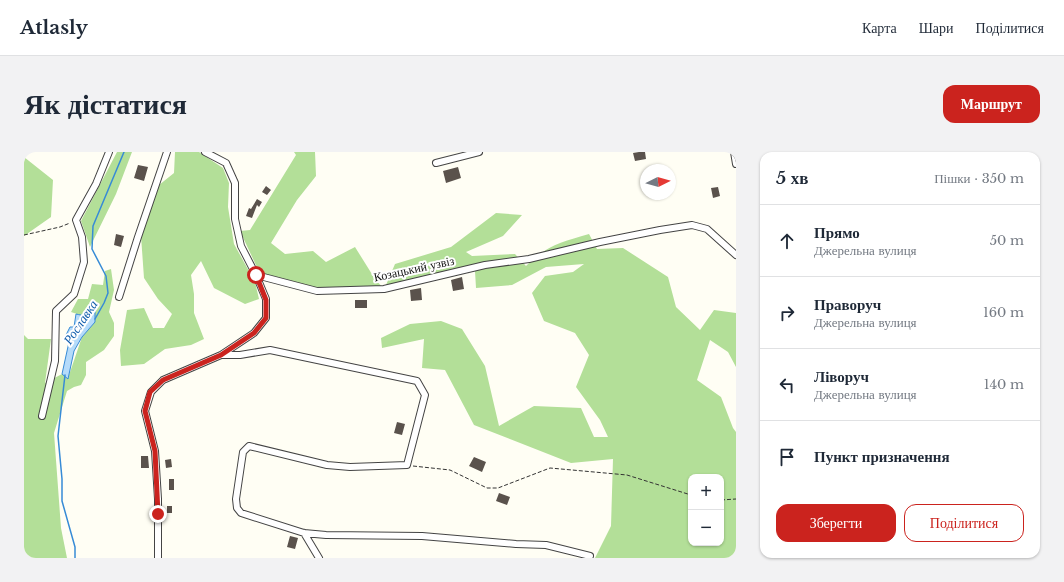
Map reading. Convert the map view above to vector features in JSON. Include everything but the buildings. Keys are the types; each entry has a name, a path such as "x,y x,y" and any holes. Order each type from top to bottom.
{"street":[{"path":"42,416 55,361 56,311 74,294 84,262 82,237 76,220 96,184 109,152"},
{"path":"119,297 167,152"},
{"path":"158,558 158,499 155,451 145,411 150,392 163,380 221,355 254,333 266,318 266,300 256,275 241,246 235,219 235,183 226,163 205,152"},
{"path":"436,163 480,152"},
{"path":"734,152 736,164"},
{"name":"Козацький узвіз","path":"256,275 317,291 384,289 485,265 529,259 600,242 692,225 707,229 736,255"},
{"path":"221,355 240,355 270,350 417,381 425,395 407,465 350,468 327,465 249,446 243,452 236,499 237,508 241,513 304,533 326,535 422,536 546,545 590,556 589,558"},
{"path":"304,533 319,558"}],"path":[{"path":"24,235 60,227 76,220"},
{"path":"407,465 450,470 487,488 498,488 550,468 627,475 688,494"},
{"path":"724,500 736,499"}],"green space":[{"path":"117,152 132,152 116,194 90,247 81,221"},
{"path":"175,152 199,152 223,168 229,183 228,207 234,244 255,282 259,299 245,304 214,288 201,261 191,275 194,294 194,313 204,339 191,345 165,349 144,364 121,366 120,350 127,310 144,308 153,328 164,328 172,314 158,299 144,278 141,236 159,185 174,173"},
{"path":"294,152 315,152 316,176 297,200 271,243 285,254 313,251 326,262 355,247 375,279 384,289 317,291 261,276 240,231 250,230 296,155"},
{"path":"24,157 53,180 51,217 24,236"},
{"path":"496,213 522,215 503,236 466,252 472,256 515,254 526,266 541,253 555,245 589,234 597,249 623,248 668,277 676,307 700,330 714,310 736,313 736,367 728,352 710,340 697,380 721,397 736,432 736,558 595,558 611,526 613,459 571,463 474,425 445,370 422,368 424,339 382,348 381,338 410,324 441,321 462,329 485,366 499,426 534,406 581,408 594,437 608,437 600,420 576,387 589,355 575,333 544,321 532,293 545,276 573,272 584,264 546,267 512,285 476,288 475,271 427,276 386,285 395,264 451,247"},
{"path":"111,269 114,290 109,312 114,323 114,336 104,350 86,362 86,375 81,385 67,391 54,433 61,528 67,558 24,558 24,335 28,339 51,339 45,383 62,374 68,378 82,337 95,322 90,316 83,316 71,312 78,299 88,299 92,284 103,285 105,271"}],"water":[{"path":"95,311 95,322 82,337 74,351 68,379 62,374 69,342 66,335 70,327 74,327 76,314 86,315"}],"waterway":[{"name":"Рославка","path":"95,319 108,293 106,276 92,249 93,226 124,152"},
{"name":"Рославка","path":"65,375 58,436 62,479 62,501 75,547 75,558"}],"route":[{"path":"158,514 155,451 145,411 150,392 163,380 221,355 254,333 266,318 266,300 256,275"}]}
